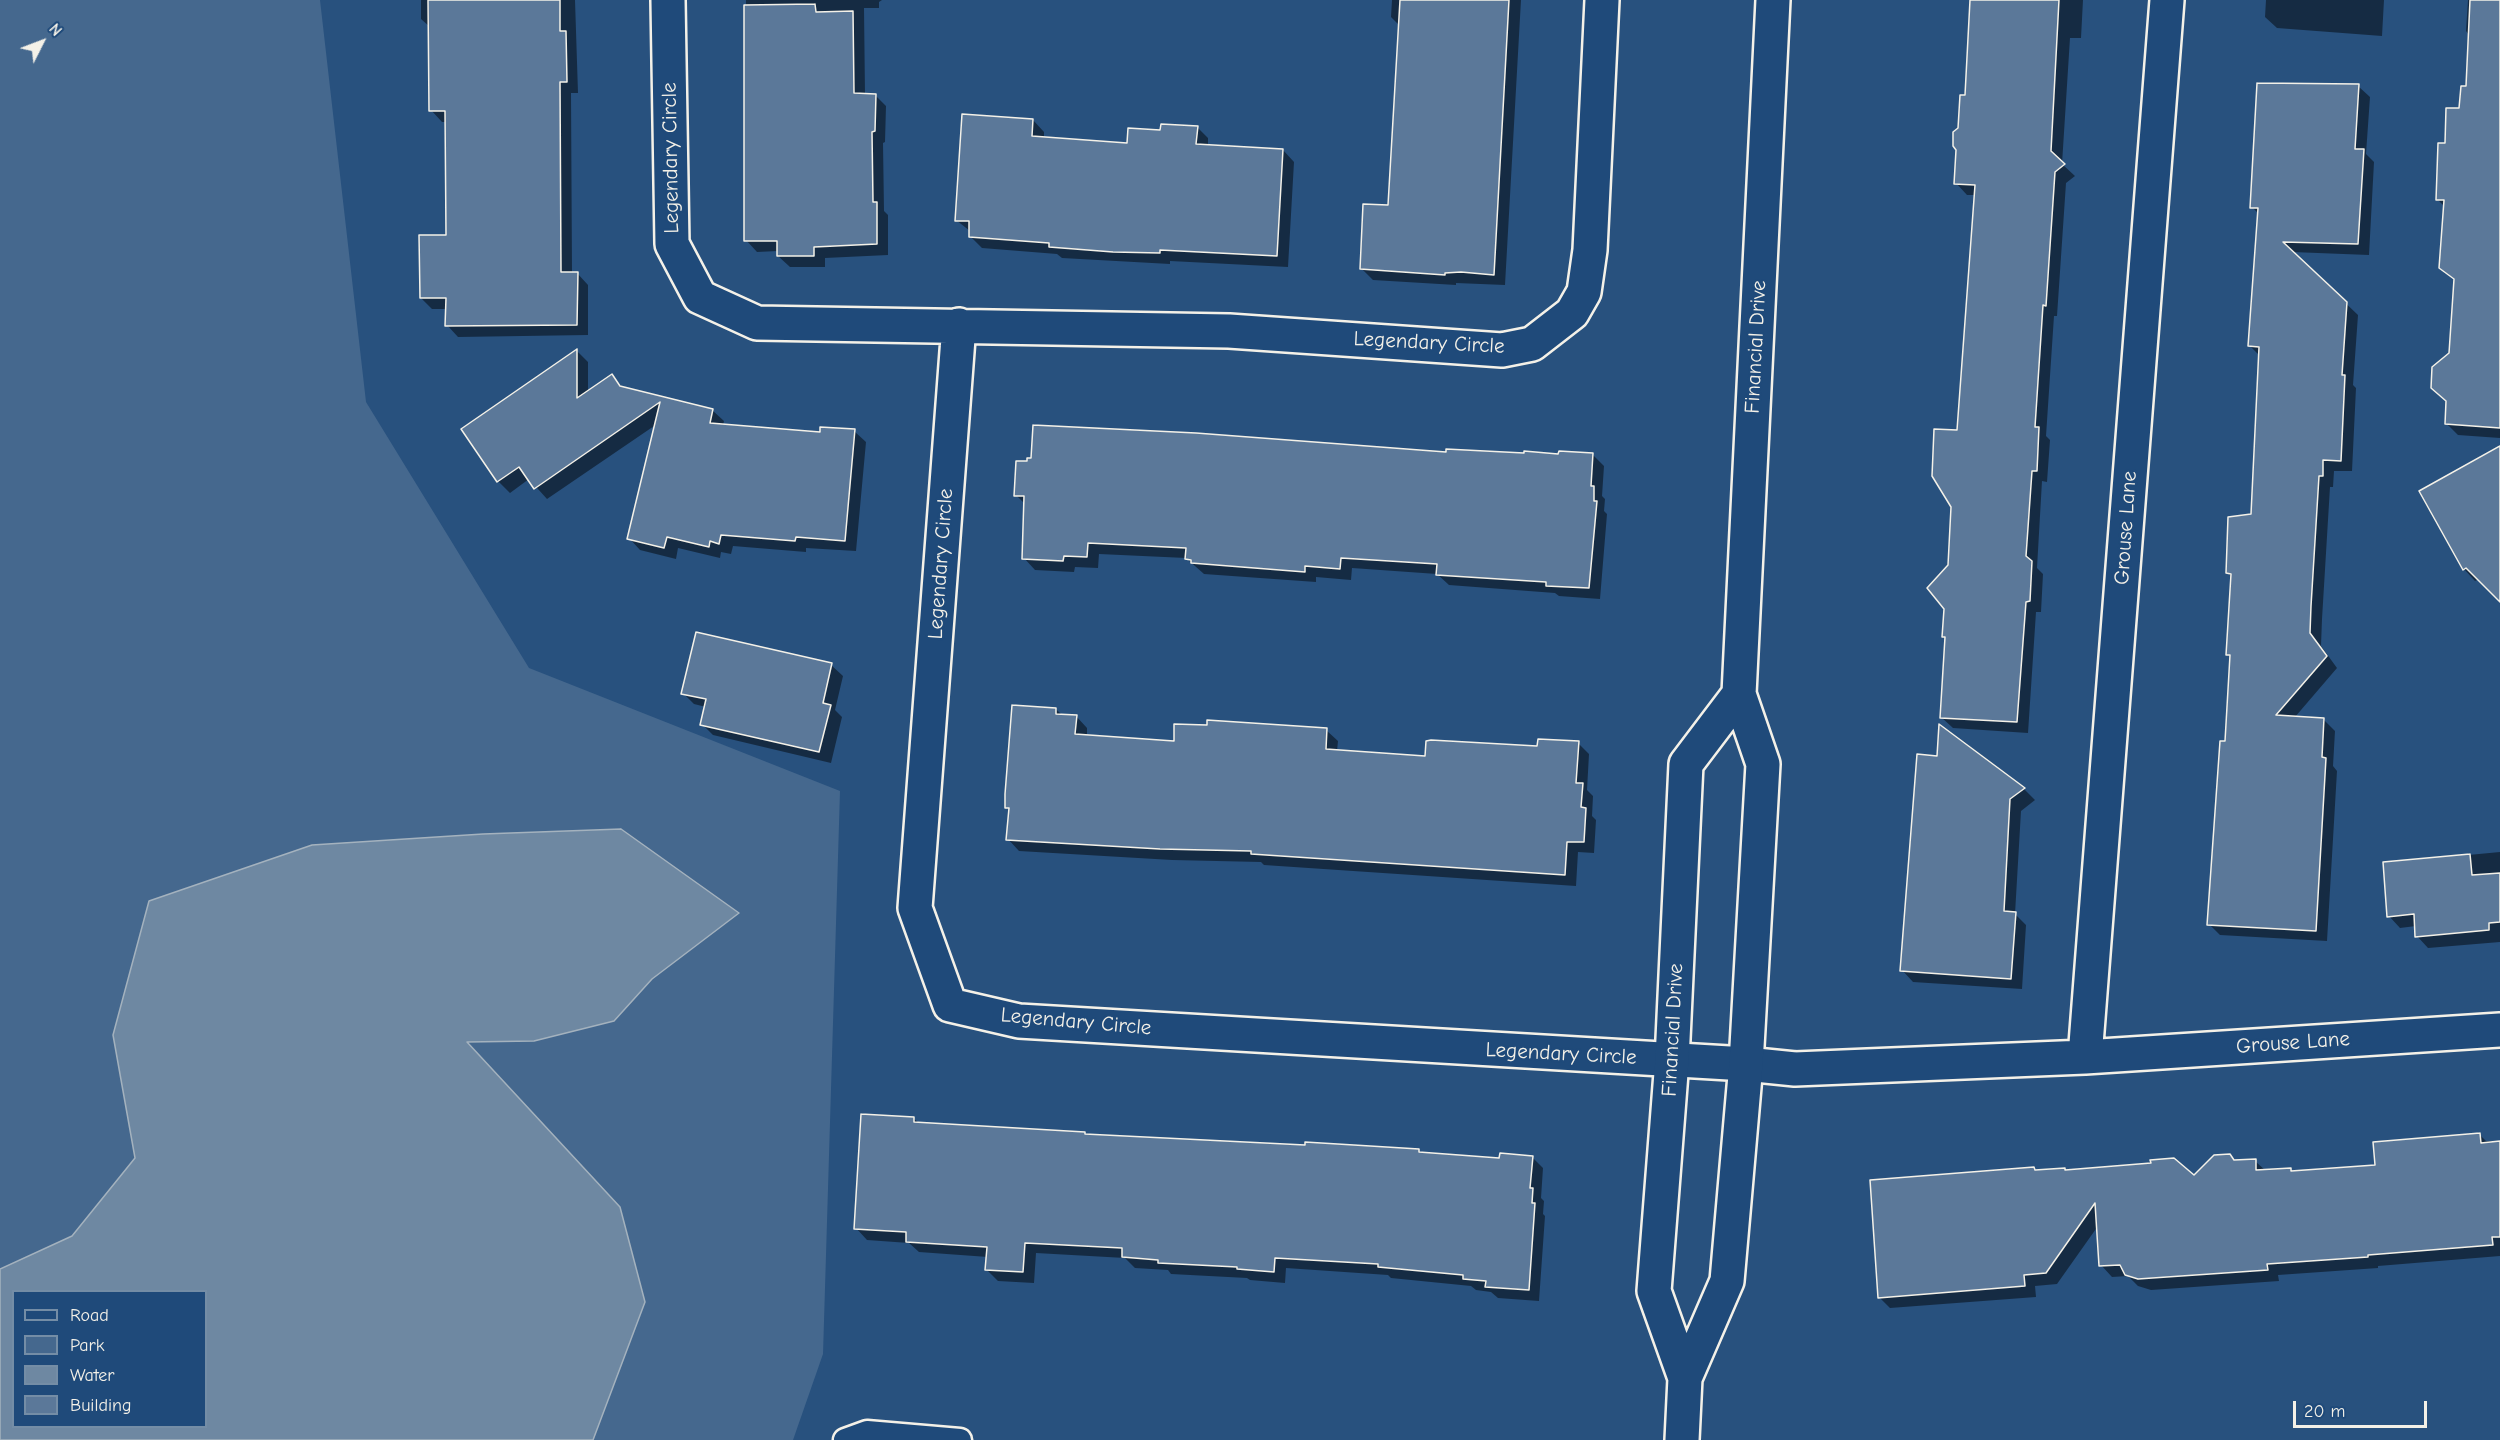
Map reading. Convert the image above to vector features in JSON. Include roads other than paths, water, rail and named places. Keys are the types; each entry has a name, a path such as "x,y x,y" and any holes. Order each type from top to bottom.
{"street":[{"name":"Legendary Circle","path":"668,0 672,244 700,297 757,324 959,325 1229,331 1480,350 1502,350 1532,344 1572,313 1584,292 1590,250 1602,0"},
{"name":"Financial Drive","path":"1684,1378 1727,1281 1746,1064 1763,764 1739,694 1773,0"},
{"name":"Grouse Lane","path":"2085,1057 2167,0"},
{"name":"Legendary Circle","path":"959,325 915,908 950,1005 1019,1021 1746,1064"},
{"name":"Financial Drive","path":"1682,1440 1684,1378 1654,1291 1672,1060 1686,764 1739,694"},
{"name":"Grouse Lane","path":"1746,1064 1794,1069 2085,1057 2500,1030"}],"lane":[{"path":"845,1440 867,1432 960,1440"}],"water":[{"path":"621,829 739,913 652,979 614,1021 534,1041 467,1042 620,1207 645,1302 593,1440 0,1440 0,1269 72,1236 135,1158 113,1035 149,901 312,845 483,834"}]}
